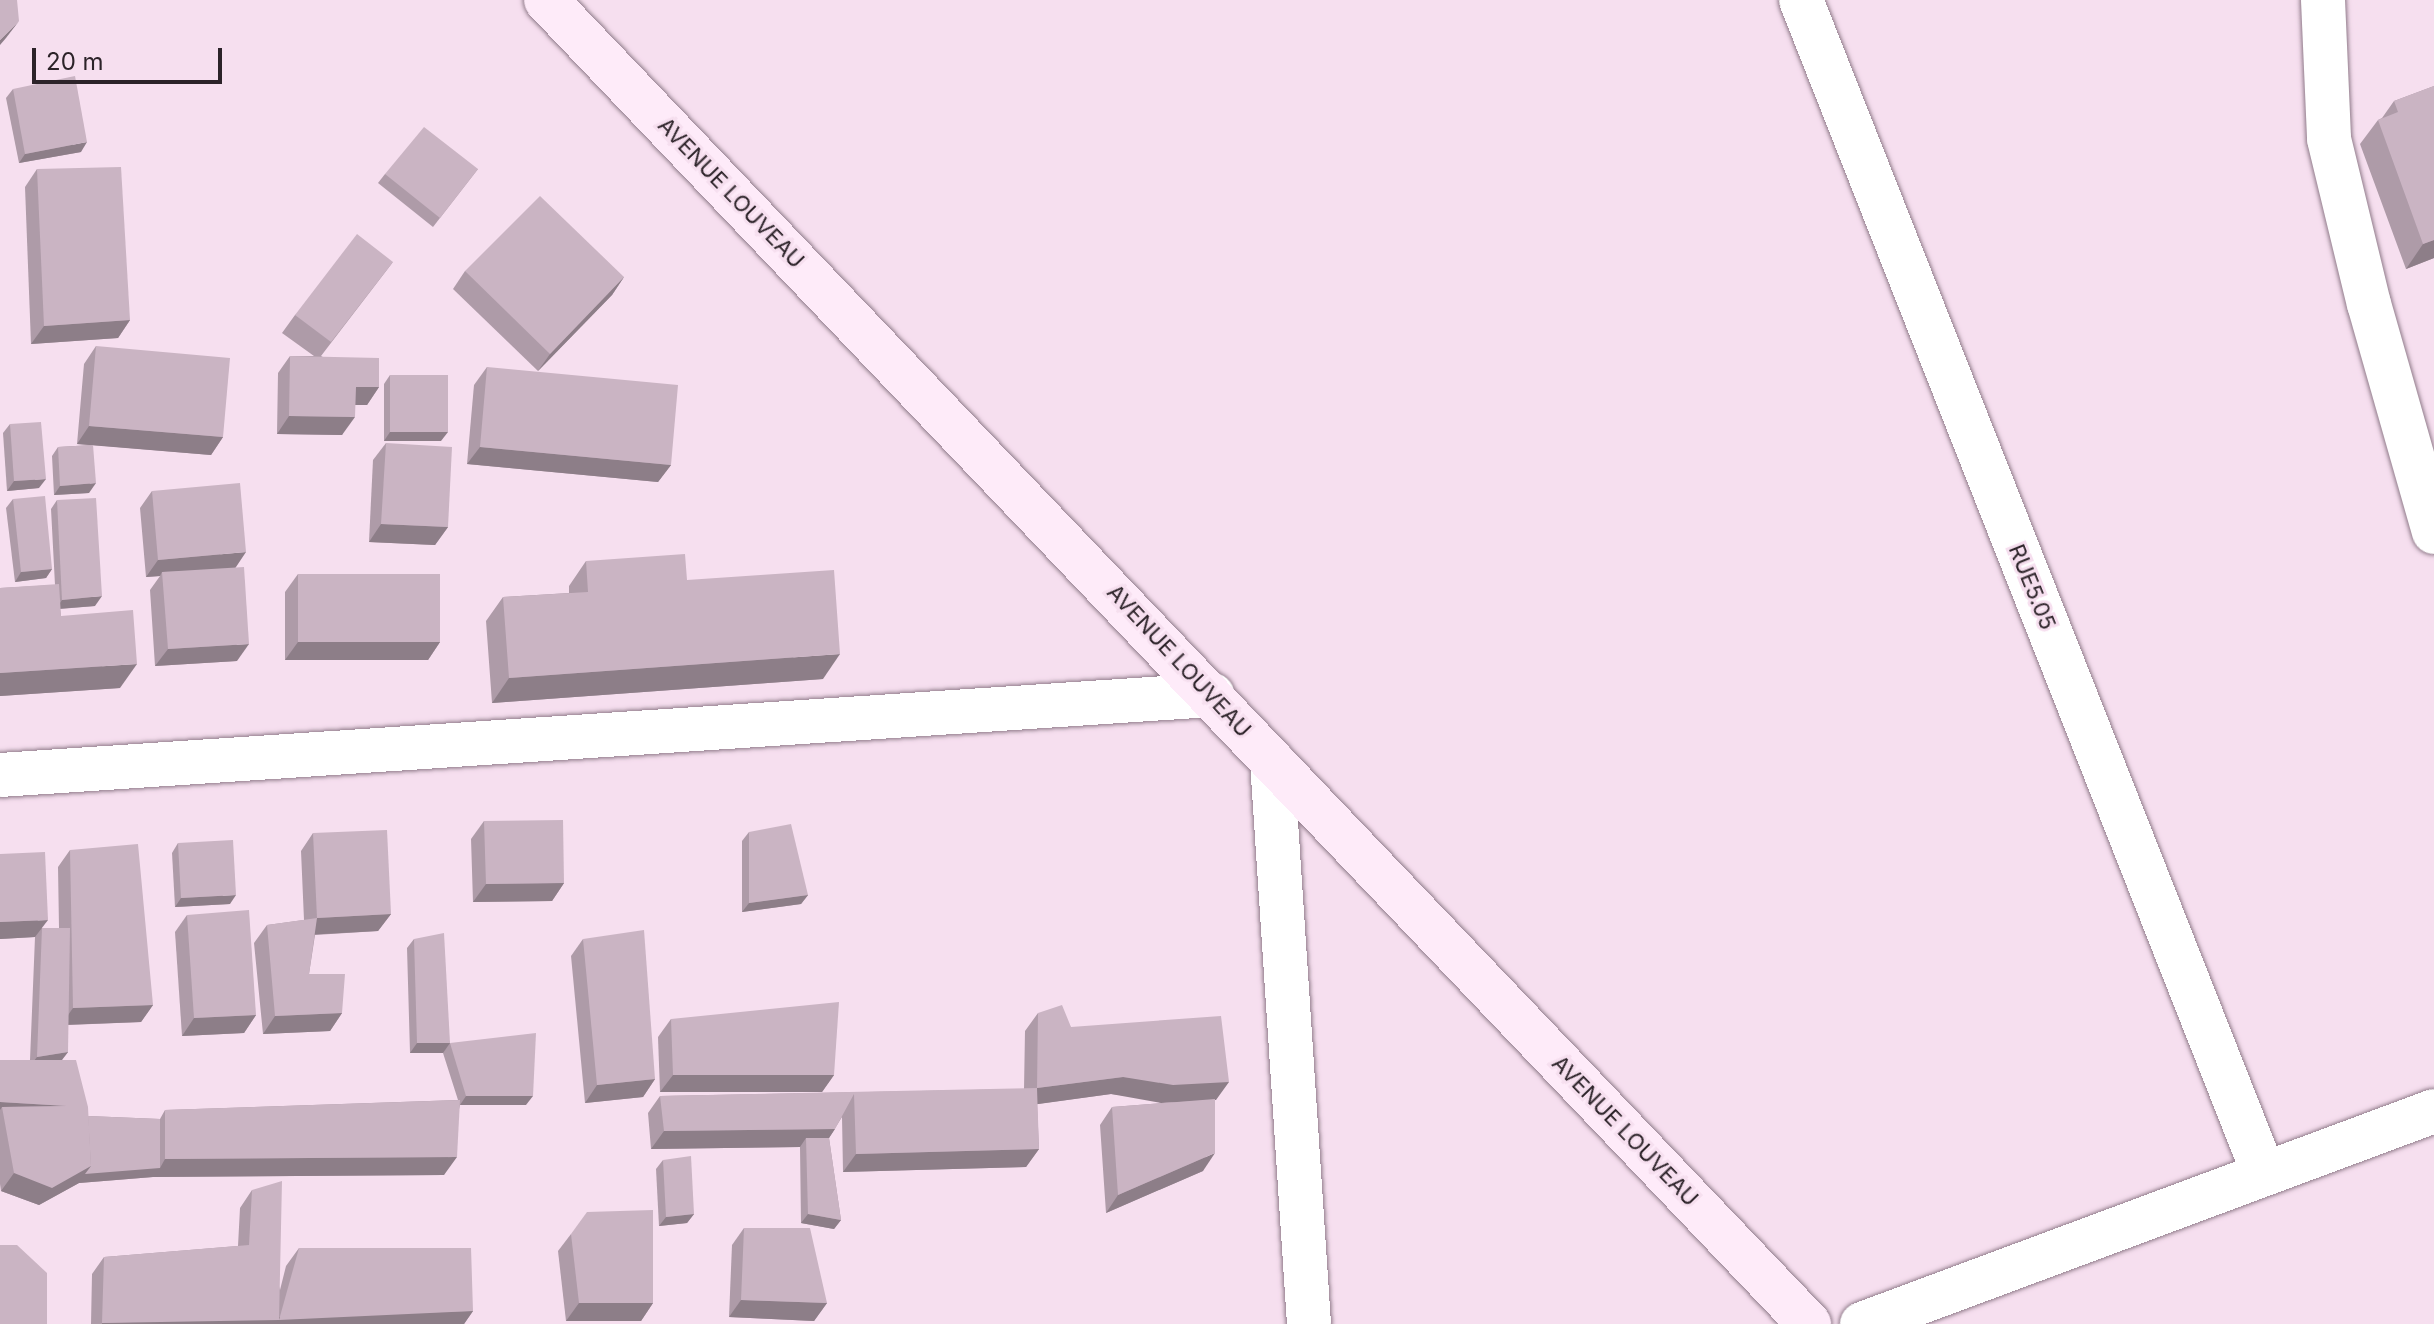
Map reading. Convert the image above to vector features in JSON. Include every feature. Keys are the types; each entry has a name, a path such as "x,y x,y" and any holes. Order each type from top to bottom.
{"main road":[{"name":"AVENUE LOUVEAU","path":"546,0 1809,1324"}],"street":[{"name":"RUE5.05","path":"1801,0 2264,1174"},
{"path":"2323,0 2329,139 2369,304 2434,532"},
{"path":"0,775 1212,695"},
{"path":"1272,761 1309,1324"},
{"path":"1862,1324 2434,1111"}],"building":[{"path":"0,0 17,0 19,21 0,40"},
{"path":"75,76 87,142 25,154 13,89"},
{"path":"2434,86 2434,240 2423,244 2378,120 2398,112 2394,101"},
{"path":"424,127 478,169 440,218 385,174"},
{"path":"121,167 130,320 44,326 37,169"},
{"path":"540,196 624,277 550,354 465,271"},
{"path":"357,234 393,262 331,342 295,315"},
{"path":"96,346 230,358 223,437 89,426"},
{"path":"290,356 379,358 379,387 356,387 355,417 289,416"},
{"path":"487,367 678,385 671,465 480,447"},
{"path":"390,375 448,375 448,432 390,432"},
{"path":"41,422 46,479 14,481 10,424"},
{"path":"386,443 452,447 448,527 381,524"},
{"path":"93,445 96,483 60,486 58,447"},
{"path":"240,483 246,552 158,560 152,491"},
{"path":"45,496 52,569 21,572 13,499"},
{"path":"96,498 102,596 62,600 57,500"},
{"path":"685,554 687,580 834,570 840,654 509,678 503,597 588,592 586,561"},
{"path":"244,567 249,644 168,649 162,572"},
{"path":"298,574 440,574 440,642 298,642"},
{"path":"59,584 61,616 133,610 137,664 0,673 0,588"},
{"path":"563,820 564,883 486,884 484,821"},
{"path":"791,824 808,895 749,903 749,832"},
{"path":"387,830 391,914 317,918 313,833"},
{"path":"233,840 236,895 181,898 178,843"},
{"path":"138,844 153,1005 73,1008 70,850"},
{"path":"45,852 48,920 0,922 0,854"},
{"path":"249,910 256,1015 194,1018 187,915"},
{"path":"317,918 309,974 345,974 342,1013 275,1016 267,925"},
{"path":"42,928 70,928 68,1052 37,1057"},
{"path":"644,930 655,1079 597,1085 583,939"},
{"path":"444,933 450,1043 417,1043 414,939"},
{"path":"839,1002 834,1075 673,1075 671,1019"},
{"path":"1062,1005 1071,1027 1221,1016 1229,1082 1173,1085 1123,1077 1037,1088 1038,1013"},
{"path":"536,1033 533,1096 466,1096 450,1043"},
{"path":"0,1060 76,1060 88,1107 91,1166 52,1188 14,1173 2,1107 67,1106 0,1102"},
{"path":"1037,1088 1039,1149 856,1154 854,1094 835,1129 664,1131 660,1096"},
{"path":"1215,1099 1215,1153 1118,1195 1112,1107"},
{"path":"460,1100 457,1157 165,1159 165,1110"},
{"path":"88,1116 160,1119 160,1168 85,1174 91,1166"},
{"path":"806,1138 829,1138 841,1220 808,1214"},
{"path":"691,1156 694,1214 666,1217 663,1160"},
{"path":"282,1181 279,1320 102,1323 104,1257 249,1245 252,1190"},
{"path":"653,1210 653,1303 579,1303 571,1234 587,1212"},
{"path":"744,1228 810,1228 827,1303 741,1300"},
{"path":"0,1245 17,1245 47,1273 47,1324 0,1324"},
{"path":"299,1248 471,1248 473,1311 279,1320"}]}
